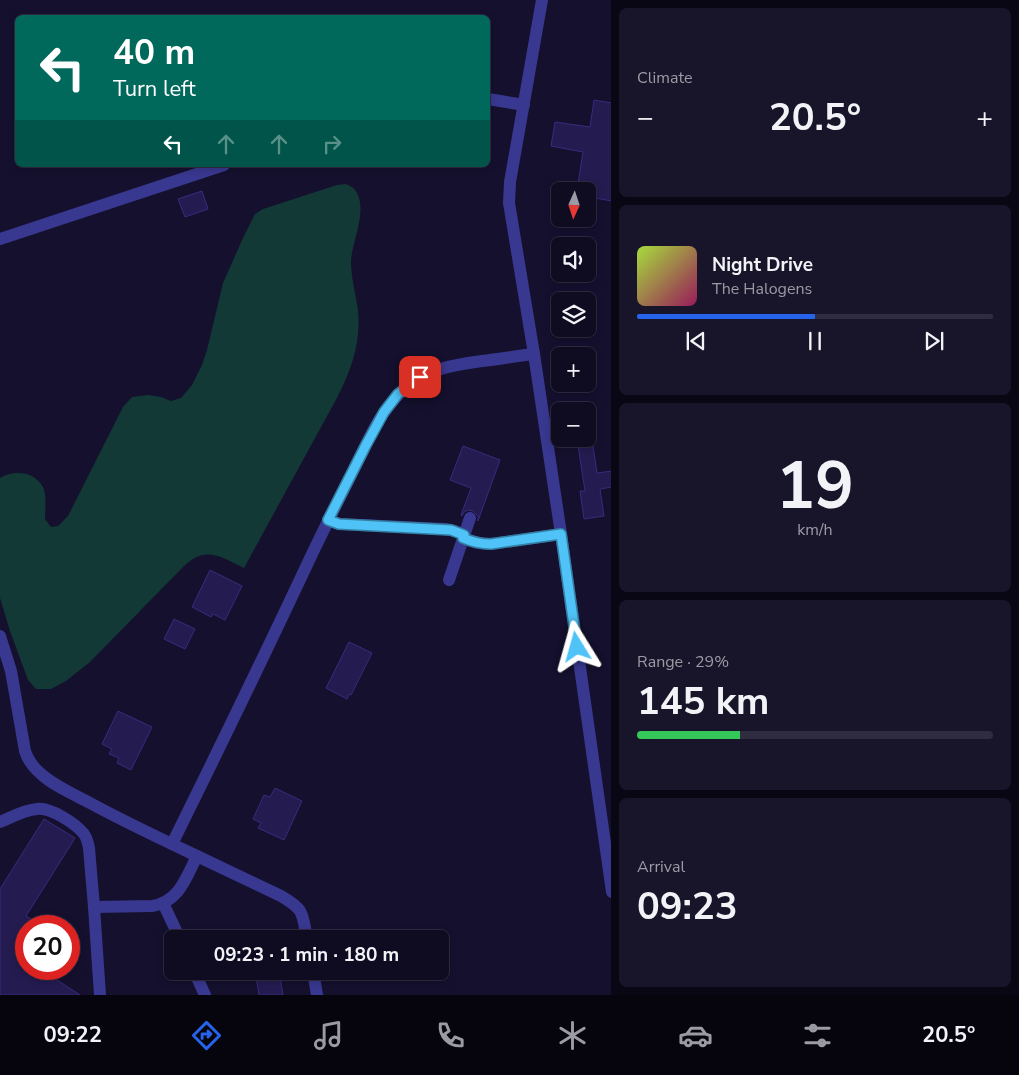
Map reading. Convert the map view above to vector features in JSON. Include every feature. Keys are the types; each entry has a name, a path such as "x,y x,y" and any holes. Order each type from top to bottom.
{"lane":[{"path":"542,0 510,182 509,203 561,534 611,885"},
{"path":"490,99 524,105"},
{"path":"0,239 218,167"},
{"path":"172,844 328,520 379,421 393,400 409,385 426,374 446,367 534,354"},
{"path":"449,580 470,518"},
{"path":"328,520 339,524 451,530 478,543 491,544 561,534"},
{"path":"0,636 11,671 25,751 35,768 68,792 119,819 292,902 301,912 304,930"},
{"path":"0,822 25,811 42,808 57,814 83,833 89,848 100,995"},
{"path":"94,907 146,906 163,903 177,892 197,856"},
{"path":"163,903 176,930"},
{"path":"198,980 205,995"},
{"path":"314,980 317,995"}],"green space":[{"path":"346,184 355,190 359,197 360,206 359,225 351,261 359,322 357,344 338,396 244,568 214,555 199,556 192,560 90,662 66,681 51,689 36,689 28,680 0,598 0,478 17,473 29,475 39,482 44,491 45,519 51,527 58,526 68,516 123,407 132,397 148,395 171,401 181,398 192,385 207,350 223,283 255,214 263,209 337,185"}],"building":[{"path":"594,100 611,103 611,201 596,198 596,182 578,182 583,152 551,146 555,122 590,127"},
{"path":"202,191 208,209 185,217 178,199"},
{"path":"463,446 500,460 478,521 478,516 473,511 468,510 461,515 471,488 450,480"},
{"path":"578,447 593,447 597,473 611,471 611,487 600,489 604,516 584,519 580,491 585,491"},
{"path":"210,570 242,586 225,620 213,614 211,617 192,607"},
{"path":"174,619 195,629 185,649 164,639"},
{"path":"349,642 372,653 351,695 349,694 347,699 326,688"},
{"path":"118,711 152,727 131,770 117,763 119,758 109,754 112,749 102,744"},
{"path":"275,788 302,801 284,840 258,828 261,823 253,819 264,795 270,797"},
{"path":"44,819 75,838 27,915 15,915 15,980 57,980 80,995 0,995 0,889"},
{"path":"256,980 280,980 283,995 259,995"}],"route":[{"path":"420,377 398,394 384,412 328,520 339,524 455,530 464,535 463,538 484,544 561,534 577,647"}]}
